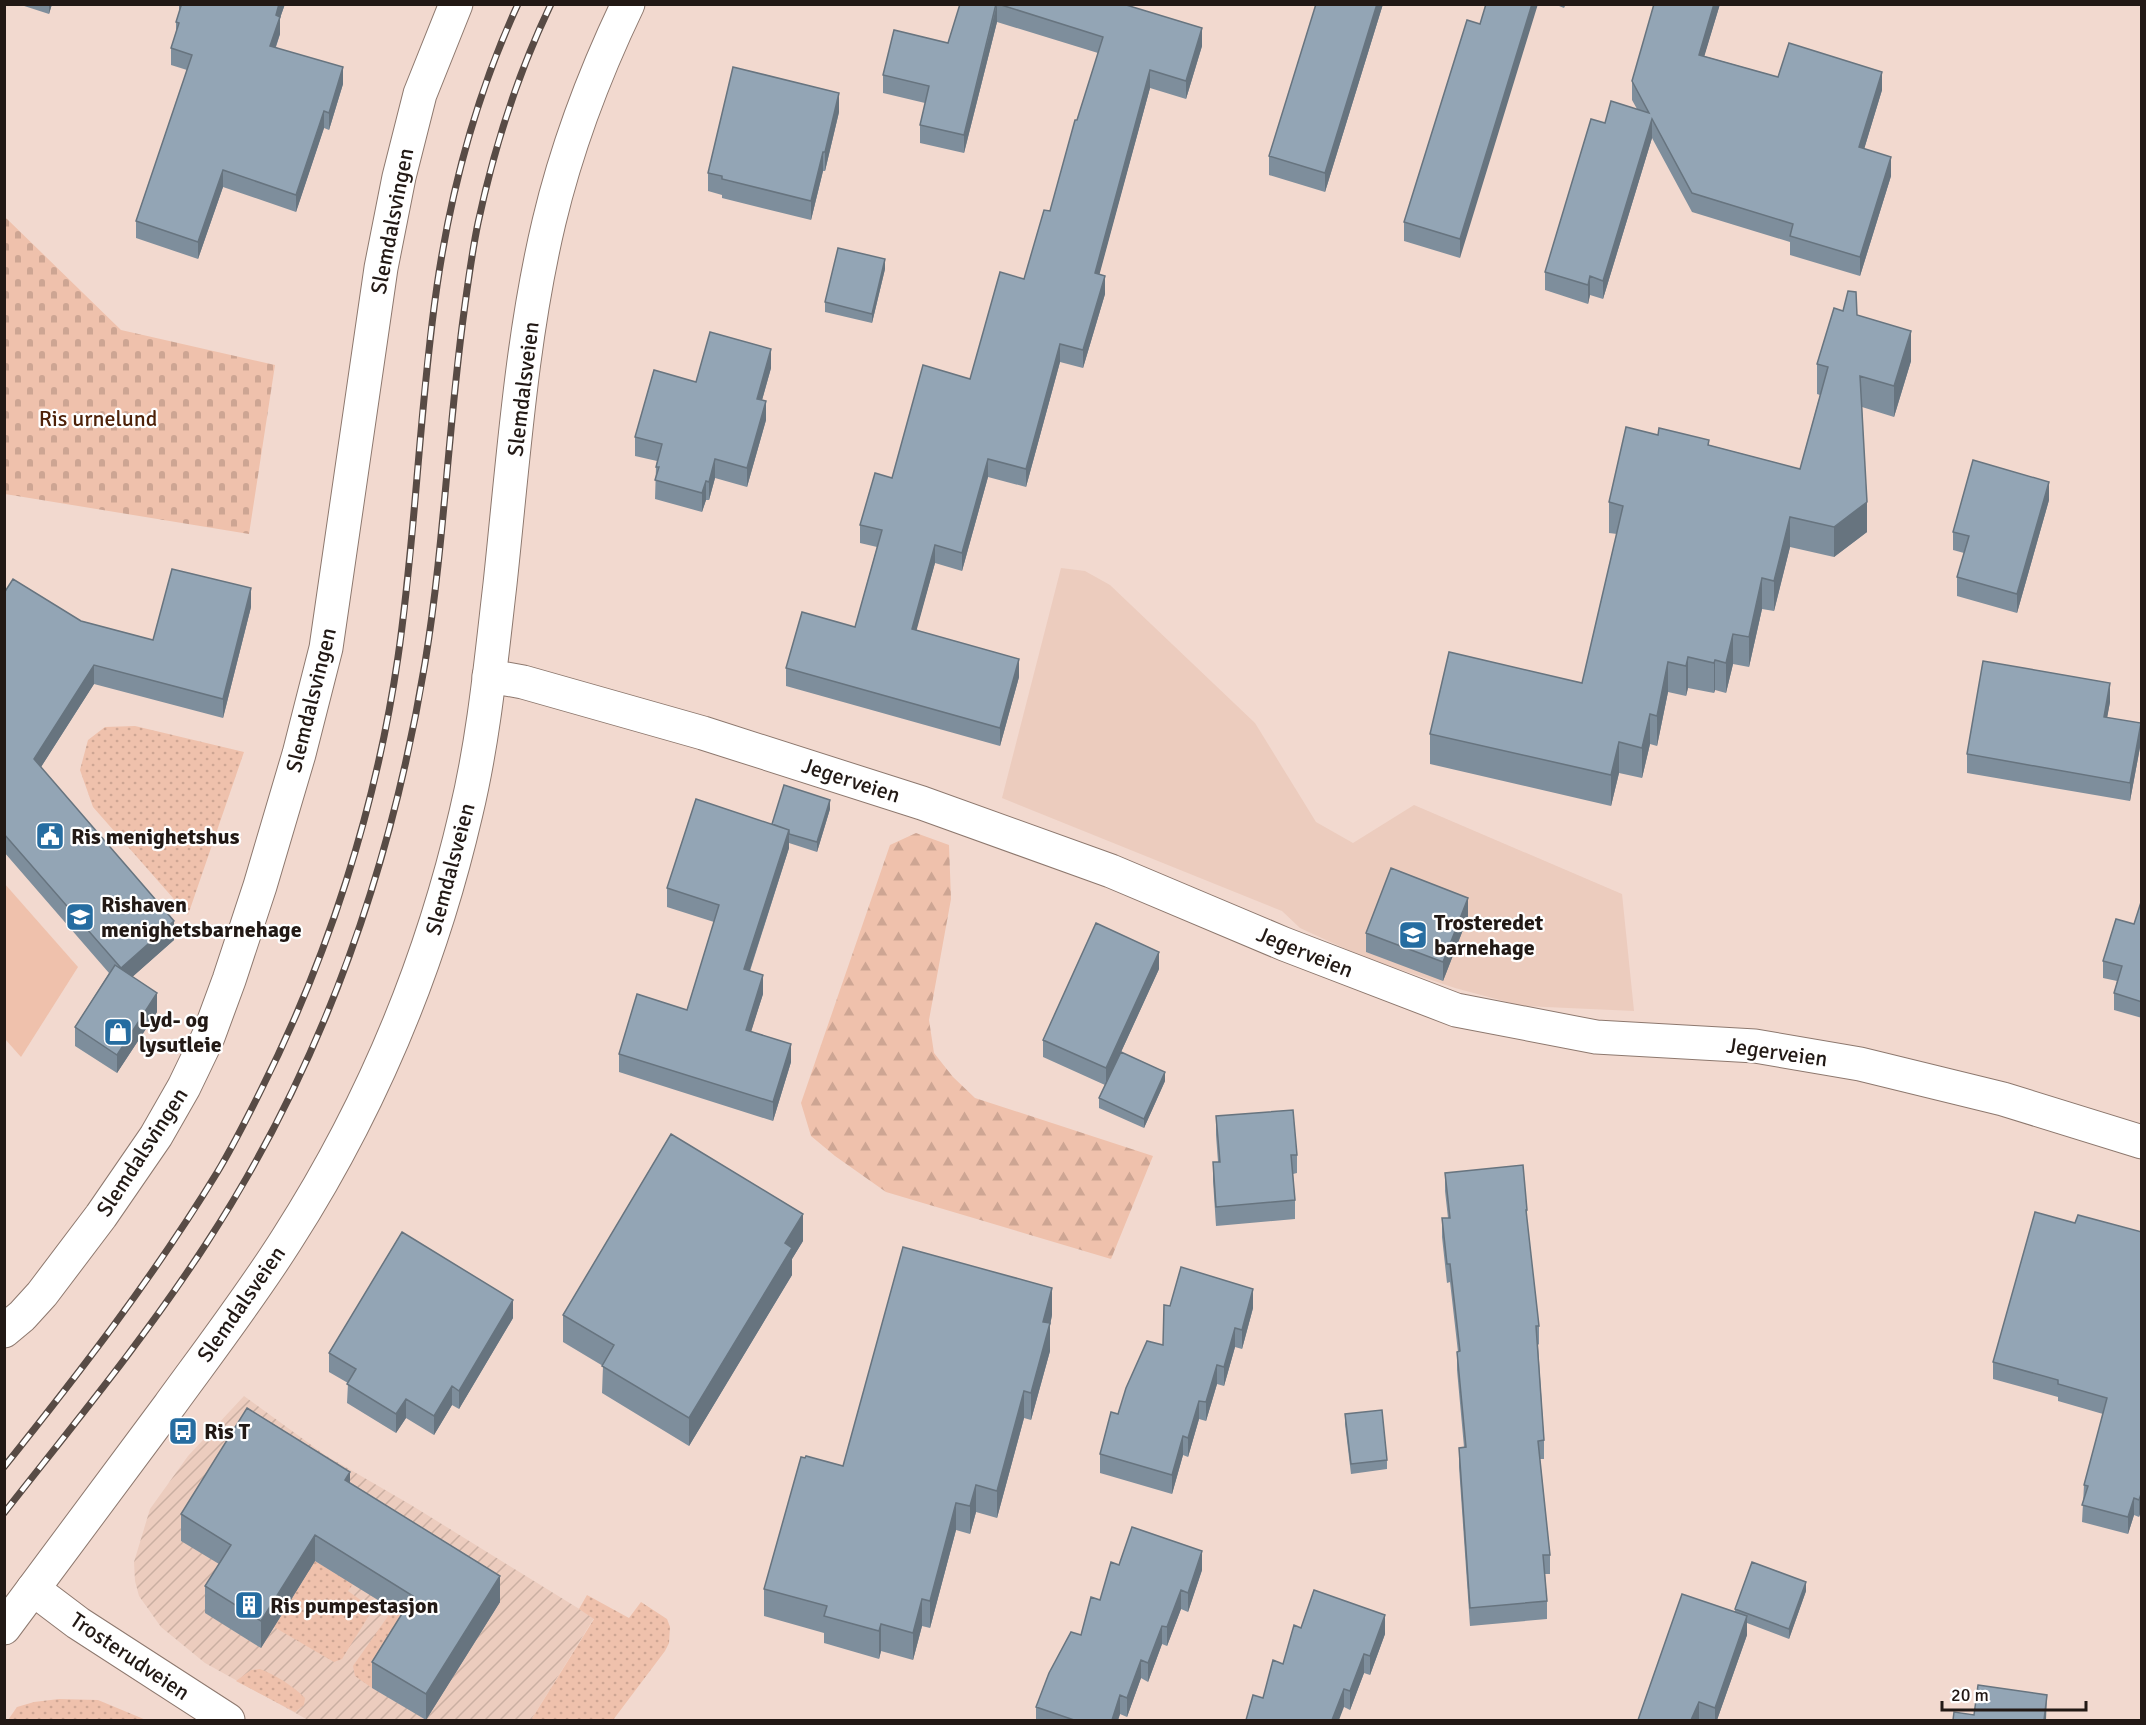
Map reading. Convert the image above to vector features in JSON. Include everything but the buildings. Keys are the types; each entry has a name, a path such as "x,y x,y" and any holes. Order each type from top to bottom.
{"street":[{"name":"Slemdalsvingen","path":"4,1331 22,1316 42,1294 101,1216 156,1136 208,1037 229,981 299,754 326,648 381,268 399,177 420,94 456,4"},
{"name":"Slemdalsveien","path":"4,1628 253,1290 289,1237 356,1115 413,991 434,932 468,808 479,746 523,381 538,275 549,223 583,106 628,4"},
{"name":"Jegerveien","path":"489,676 523,682 703,733 922,803 1111,871 1284,944 1456,1011 1596,1037 1755,1046 1860,1064 2003,1099 2142,1142"},
{"name":"Trosterudveien","path":"33,1589 78,1623 228,1720"}],"shaded area":[{"path":"1061,568 1085,571 1110,585 1255,723 1316,822 1353,843 1414,805 1622,894 1634,1011 1522,1006 1455,988 1363,957 1300,928 1282,911 1002,798"},
{"path":"244,1396 325,1455 411,1505 594,1618 531,1720 308,1720 205,1663 161,1627 139,1596 135,1581 134,1562 150,1509 188,1456"}],"green space":[{"name":"Ris urnelund","path":"5,217 121,330 275,365 249,534 5,494"},
{"path":"135,726 244,752 188,915 93,807 80,770 88,740 105,727"},
{"path":"916,833 949,845 951,899 929,1020 934,1053 953,1077 975,1098 1153,1156 1111,1259 886,1192 811,1136 801,1103 890,845"},
{"path":"4,883 78,967 21,1057 5,1039"},
{"path":"312,1559 353,1584 348,1591 373,1609 342,1659 334,1662 274,1627"},
{"path":"587,1595 629,1618 641,1602 667,1619 670,1627 669,1643 613,1720 531,1720 594,1619 579,1609"},
{"path":"393,1609 414,1622 372,1688 355,1676 353,1666"},
{"path":"260,1669 295,1689 305,1698 304,1705 295,1712 236,1681 251,1670"},
{"path":"59,1699 98,1700 146,1720 8,1720 17,1707"}],"railway":[{"path":"4,1467 116,1322 169,1248 218,1171 284,1042 328,936 363,826 389,714 404,611 431,332 450,214 478,107 518,4"},
{"path":"4,1513 133,1347 206,1244 247,1177 284,1108 317,1037 346,965 393,816 411,740 425,663 437,576 459,356 478,223 508,111 551,4"}],"place":[{"name":"Ris menighetshus","path":"50,836"},
{"name":"Rishaven menighetsbarnehage","path":"80,917"},
{"name":"Trosteredet barnehage","path":"1413,935"},
{"name":"Lyd- og lysutleie","path":"118,1032"},
{"name":"Ris T","path":"183,1431"},
{"name":"Ris pumpestasjon","path":"249,1605"}]}
